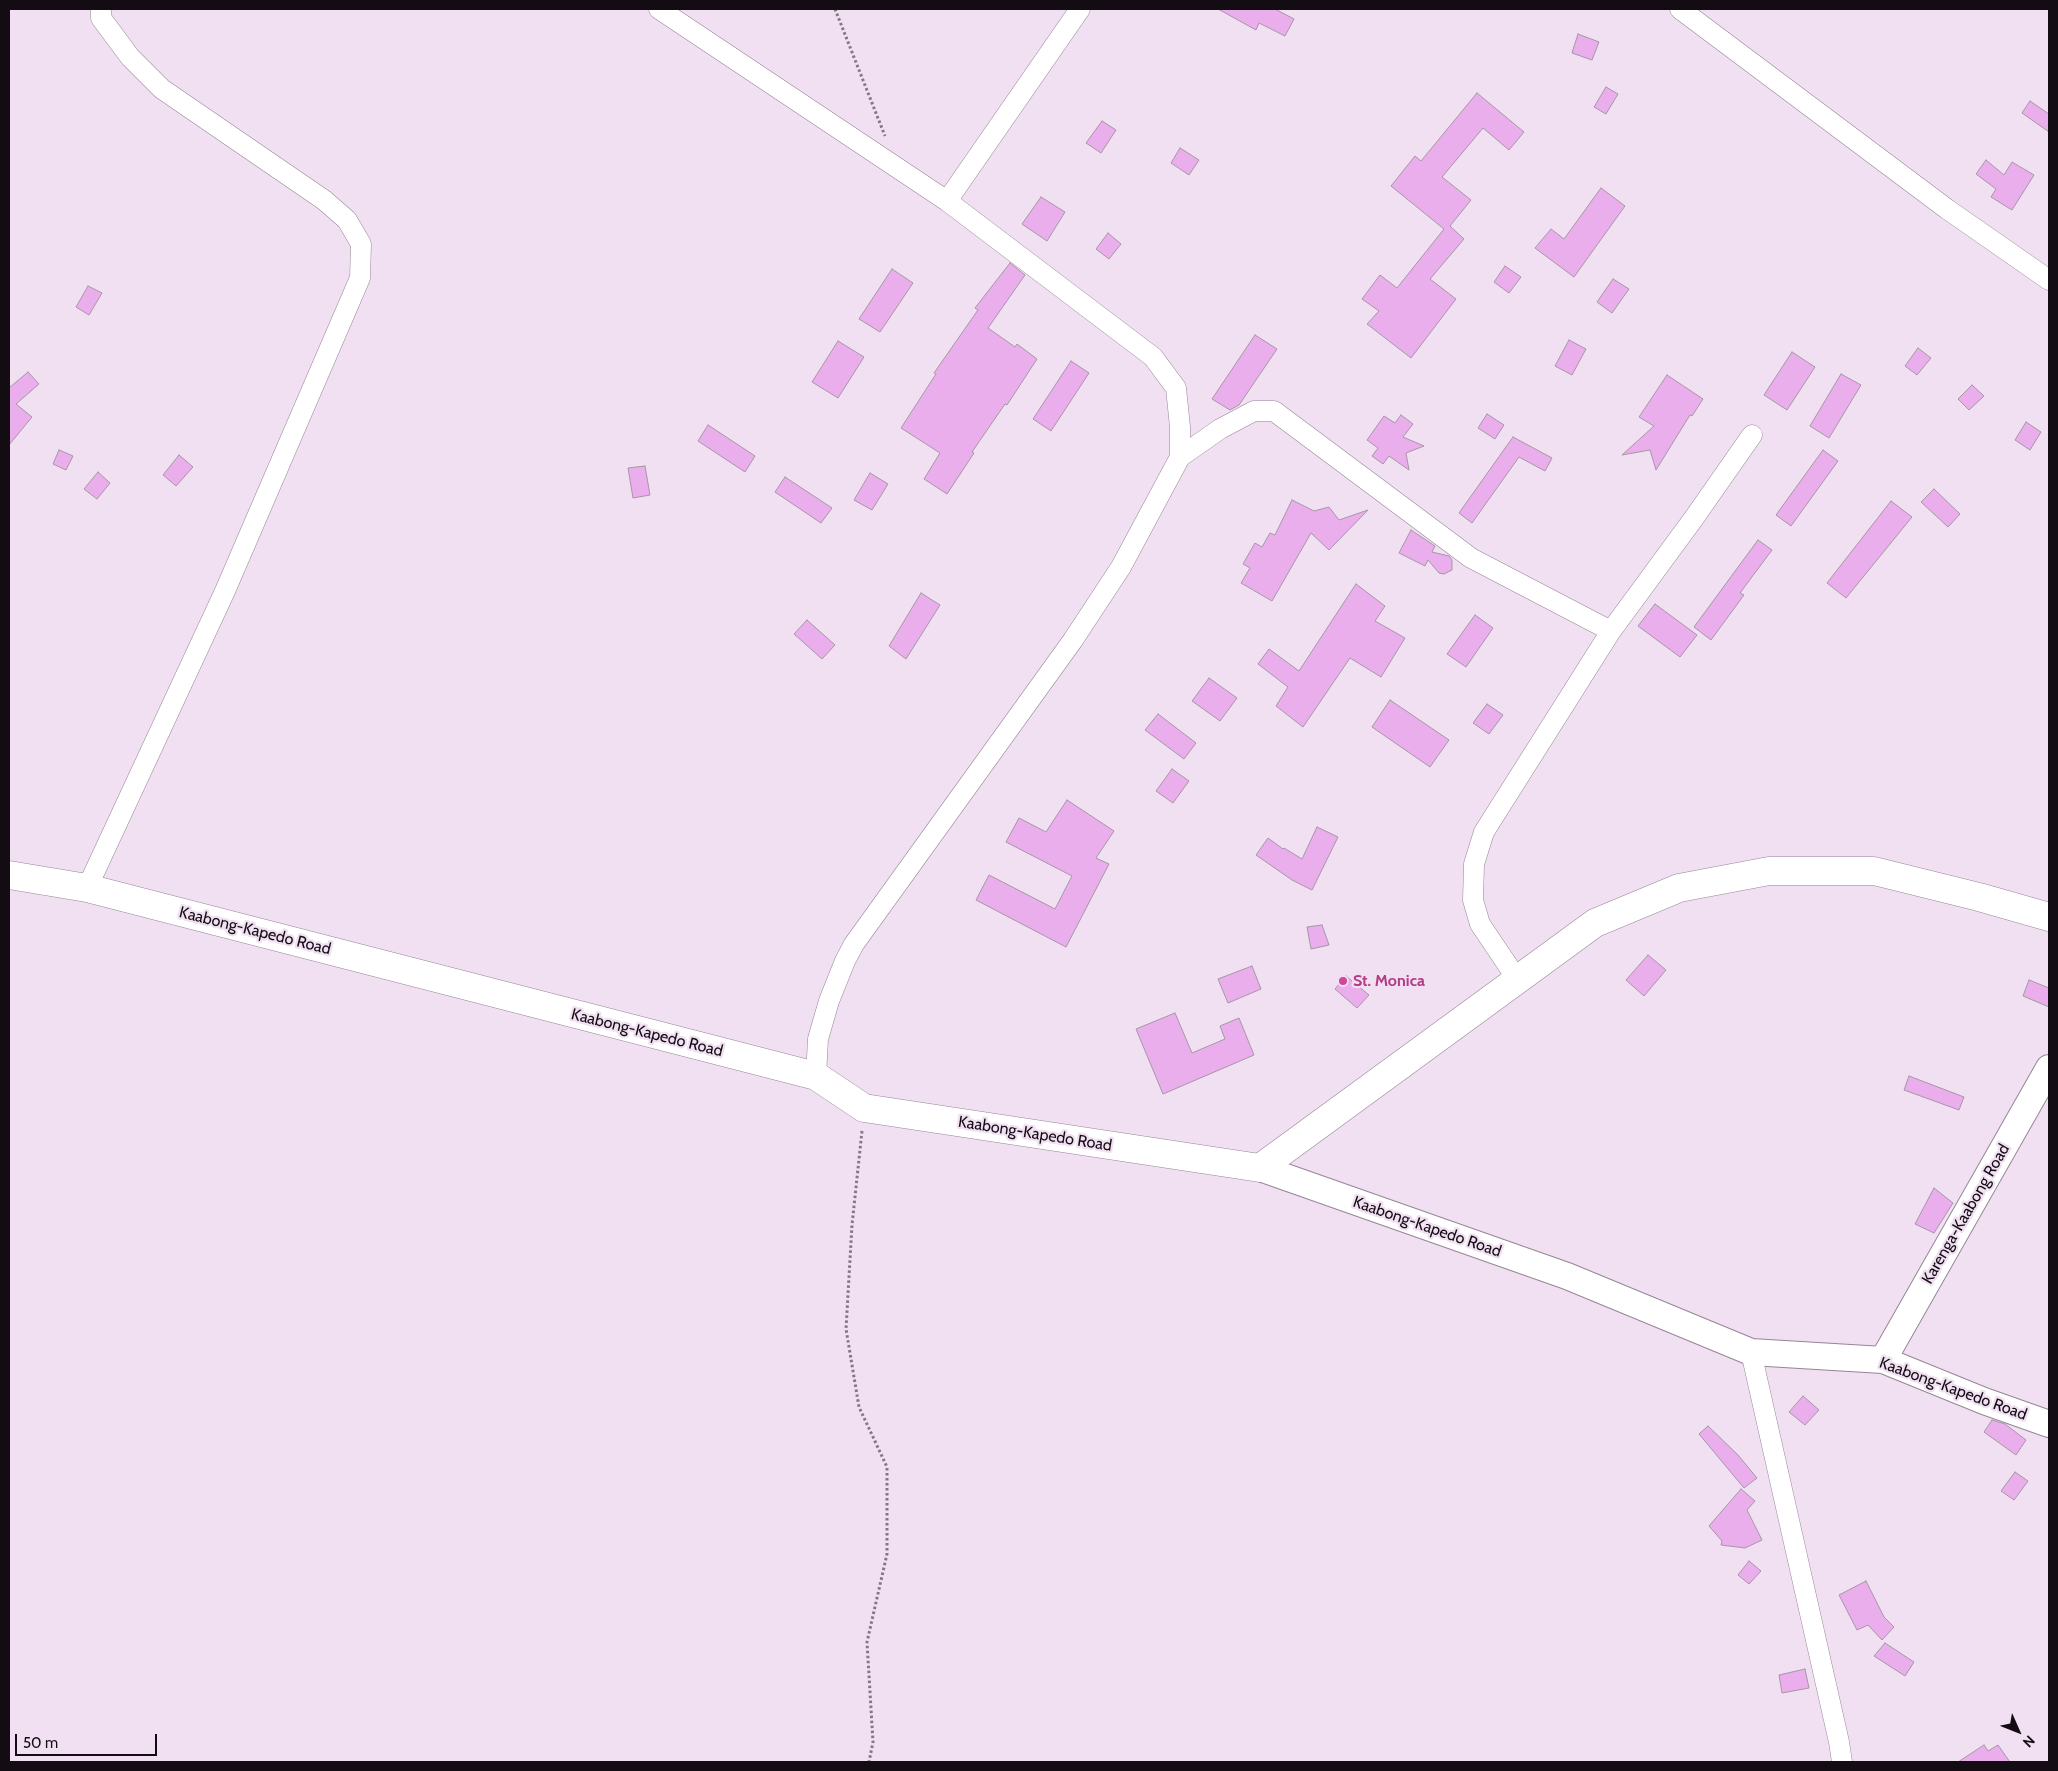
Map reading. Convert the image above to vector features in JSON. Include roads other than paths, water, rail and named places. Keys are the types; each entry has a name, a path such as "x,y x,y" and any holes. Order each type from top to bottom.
{"main road":[{"path":"1260,1168 1595,923 1679,888 1769,871 1874,871 1979,897 2049,917"},
{"name":"Kaabong-Kapedo Road","path":"9,875 87,888 816,1076 864,1108 1260,1168"}],"street":[{"path":"87,888 225,591 360,278 361,244 347,220 324,200 162,89 130,56 101,18 101,9"},
{"path":"659,9 947,201 1153,357 1176,388 1180,426 1180,458"},
{"path":"947,201 1080,9"},
{"path":"1680,9 1940,203 2049,280"},
{"path":"816,1076 818,1039 829,1001 854,944 1078,632 1122,567 1180,458 1220,429 1254,411 1274,411 1471,558 1611,631"},
{"path":"1517,979 1480,924 1473,900 1472,884 1477,850 1484,832 1611,631 1752,435"},
{"name":"Karenga-Kaabong Road","path":"1882,1360 2049,1068"},
{"name":"Kaabong-Kapedo Road","path":"1260,1168 1567,1276 1751,1352 1882,1360 1984,1402 2049,1424"},
{"path":"1751,1352 1842,1762"}],"place":[{"name":"St. Monica","path":"1343,981"}]}
